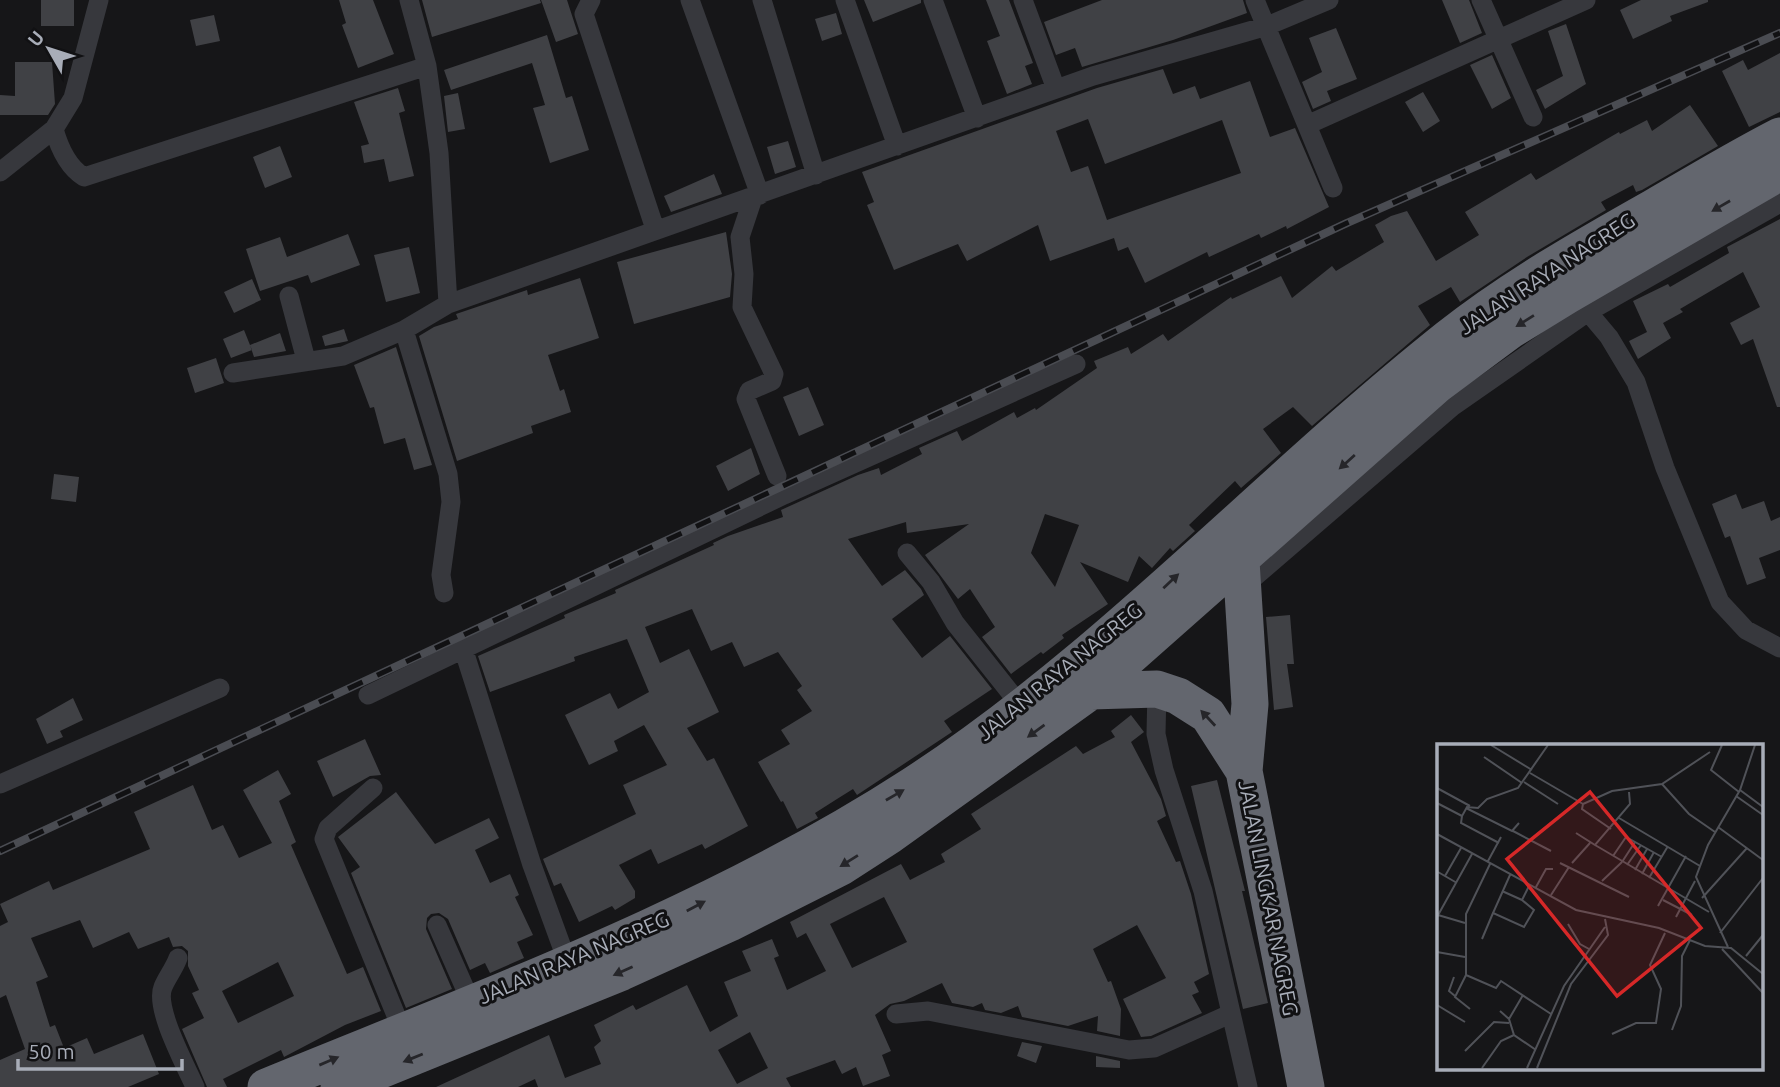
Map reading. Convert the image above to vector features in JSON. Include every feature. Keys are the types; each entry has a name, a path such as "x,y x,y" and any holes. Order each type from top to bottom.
{"highway":[{"name":"JALAN RAYA NAGREG","path":"266,1087 687,911 812,844 912,785 1021,706 1150,600 1366,406 1450,336 1505,296 1597,239 1780,136"},
{"name":"JALAN RAYA NAGREG","path":"353,1084 622,972 730,923 841,867 889,836 1091,691 1242,574 1382,430 1511,330 1780,172"},
{"path":"1242,574 1250,704 1244,771"},
{"name":"JALAN LINGKAR NAGREG","path":"1091,691 1157,689 1178,696 1208,715 1244,771 1306,1087"}],"street":[{"path":"0,172 54,130 73,98 99,0"},
{"path":"408,0 427,66 439,153 449,304"},
{"path":"591,0 584,14 655,229"},
{"path":"690,0 756,197 740,237 744,274 741,307 775,374 772,381 749,391 746,399 781,487"},
{"path":"762,0 816,175"},
{"path":"845,0 897,146"},
{"path":"933,0 977,117"},
{"path":"1023,0 1056,89"},
{"path":"1255,0 1333,188"},
{"path":"233,373 343,356 404,330 449,304 655,229 756,197 1056,89 1267,26 1329,0"},
{"path":"1481,0 1533,117"},
{"path":"1307,125 1586,0"},
{"path":"54,130 65,157 75,172 83,177 427,66"},
{"path":"1242,574 1431,423 1588,312 1780,203"},
{"path":"289,296 306,360"},
{"path":"1588,312 1609,337 1636,382 1665,468 1720,602 1746,630 1780,648"},
{"path":"404,330 448,474 451,502 441,575 444,593"},
{"path":"368,695 781,487 1076,364"},
{"path":"907,553 931,582 955,623 1021,706"},
{"path":"460,649 538,883 567,961"},
{"path":"0,784 220,688"},
{"path":"1157,689 1156,734 1164,770 1203,891 1248,1087"},
{"path":"373,788 328,828 324,839 402,1030"},
{"path":"437,925 471,1002"},
{"path":"178,958 172,976 162,988 162,1005 195,1087"},
{"path":"896,1014 928,1012 1129,1050 1154,1048 1230,1014"}],"building":[{"path":"41,0 74,0 74,26 41,26"},
{"path":"339,0 373,0 394,54 358,68 342,25 346,23"},
{"path":"422,0 540,0 541,3 432,37"},
{"path":"541,0 567,0 578,34 556,42"},
{"path":"864,0 921,0 921,3 873,22"},
{"path":"986,0 1009,0 1033,63 1025,66 1032,84 1007,94 987,41 1000,36"},
{"path":"1102,0 1243,0 1247,13 1173,40 1082,67 1075,48 1056,55 1044,22"},
{"path":"1442,0 1469,0 1482,33 1460,43"},
{"path":"1641,0 1708,2 1670,16 1672,21 1633,39 1620,10"},
{"path":"836,13 842,34 822,41 815,19"},
{"path":"214,15 220,41 196,46 190,20"},
{"path":"1566,24 1586,84 1545,109 1536,90 1563,76 1548,31"},
{"path":"1336,28 1357,79 1327,91 1331,101 1313,109 1302,82 1322,72 1309,38"},
{"path":"547,35 566,98 572,96 589,150 550,163 533,108 545,105 532,63 451,90 444,70"},
{"path":"1780,53 1780,112 1749,127 1722,71 1743,60 1748,70"},
{"path":"1492,55 1511,98 1492,109 1470,65"},
{"path":"15,62 52,62 55,104 48,115 0,115 0,95 15,96"},
{"path":"1163,69 1173,94 1195,86 1200,99 1250,81 1270,137 1295,128 1329,207 1287,229 1286,226 1261,238 1259,234 1209,257 1207,252 1145,283 1128,247 1118,251 1114,238 1050,261 1038,225 967,261 958,244 894,270 867,205 874,202 862,172 1097,88","holes":["1088,119 1105,164 1222,120 1241,173 1107,220 1088,166 1071,172 1056,131"]},
{"path":"398,88 405,111 399,113 414,176 389,182 384,159 364,163 361,146 369,144 354,102"},
{"path":"1423,92 1440,121 1423,132 1405,102"},
{"path":"458,93 465,129 448,132 444,96"},
{"path":"1690,105 1718,146 1642,190 1636,192 1633,185 1601,202 1606,210 1527,257 1460,302 1451,287 1418,306 1430,325 1312,426 1293,407 1263,429 1281,453 1241,488 1235,481 1189,525 1195,531 1173,551 1170,548 1152,568 1139,556 1128,582 1080,562 1108,604 1062,635 1064,638 1043,654 1041,652 1011,674 982,637 995,627 970,589 958,599 925,555 969,524 907,533 906,522 848,539 882,586 905,570 921,589 924,595 892,619 922,658 950,636 992,689 944,721 952,732 857,795 853,789 837,799 815,813 818,818 797,829 758,762 790,744 781,730 812,711 797,690 802,686 778,652 744,667 732,642 711,651 692,609 645,627 660,663 689,649 719,712 687,728 707,761 714,758 748,826 705,849 702,844 658,864 651,849 619,865 635,891 635,898 615,910 612,906 579,922 561,883 554,886 543,859 636,814 623,785 667,765 644,725 614,741 618,751 589,765 565,715 610,693 618,709 649,692 627,639 574,657 575,661 490,692 478,656 565,618 564,615 616,593 615,590 728,536 783,517 781,510 858,475 879,468 881,475 922,454 919,448 957,431 962,441 1014,412 1017,418 1035,408 1036,410 1097,368 1094,361 1128,347 1131,354 1163,334 1168,341 1231,297 1232,299 1281,276 1292,298 1332,266 1336,271 1384,242 1375,225 1391,216 1407,211 1436,261 1479,235 1465,212 1531,173 1536,180 1619,132 1620,134 1647,120 1652,131","holes":["1045,514 1079,525 1055,587 1031,553"]},
{"path":"788,141 796,167 775,174 767,147"},
{"path":"280,146 292,177 265,188 253,157"},
{"path":"714,174 722,194 671,212 664,196"},
{"path":"1780,219 1780,407 1777,407 1753,339 1741,345 1730,323 1760,307 1743,272 1680,309 1683,312 1663,323 1671,338 1638,359 1629,341 1647,332 1633,301 1668,284 1670,287 1729,253 1727,247"},
{"path":"726,232 732,274 730,297 634,324 617,262"},
{"path":"348,234 360,265 311,283 308,275 260,291 246,249 280,237 287,257"},
{"path":"409,247 420,293 386,302 374,255"},
{"path":"580,278 599,338 548,355 560,391 564,389 571,412 531,426 533,433 457,461 419,336 434,327 458,319 456,314 527,290 528,295"},
{"path":"252,279 261,300 234,313 224,292"},
{"path":"344,329 348,341 325,346 322,336"},
{"path":"244,330 252,350 231,358 223,339"},
{"path":"280,333 286,351 254,357 250,345"},
{"path":"396,347 432,465 414,470 405,438 384,444 374,407 370,408 354,365"},
{"path":"216,358 224,383 195,393 187,368"},
{"path":"808,387 824,425 799,436 783,397"},
{"path":"751,448 760,474 728,491 716,466"},
{"path":"54,474 79,477 76,502 51,499"},
{"path":"1736,494 1742,509 1764,501 1771,521 1780,517 1780,550 1759,558 1766,578 1747,585 1730,536 1725,538 1712,504"},
{"path":"1290,615 1294,664 1287,664 1293,707 1274,710 1266,617"},
{"path":"73,698 83,720 60,731 63,737 47,744 36,719"},
{"path":"1131,715 1144,732 1131,742 1161,799 1166,816 1157,821 1176,862 1180,861 1191,894 1209,974 1194,982 1199,992 1192,995 1202,1013 1151,1036 1141,1037 1123,999 1166,978 1137,925 1093,949 1108,982 1111,981 1121,1009 1120,1036 1097,1031 1098,1016 1068,1026 1022,1017 1018,1006 1001,1013 985,1010 982,1003 973,1007 952,1003 942,983 904,1001 890,1004 875,1015 891,1051 882,1055 890,1076 863,1086 856,1067 842,1074 835,1060 786,1078 791,1087 538,1087 535,1079 518,1087 436,1087 549,1035 565,1078 601,1064 594,1047 601,1041 594,1025 633,1005 636,1010 687,985 710,1032 738,1016 724,982 751,971 742,951 772,939 779,956 774,958 787,990 826,971 806,933 797,938 790,922 901,864 910,880 945,862 941,854 981,829 971,814 1076,746 1083,754 1115,737 1111,731","holes":["884,897 907,942 852,968 830,924","750,1032 768,1068 737,1084 718,1050"]},
{"path":"365,739 381,775 370,776 333,797 317,761"},
{"path":"278,770 291,794 279,801 296,842 291,845 347,974 363,967 381,1011 345,1025 284,1057 281,1050 223,1079 227,1087 207,1087 182,1029 204,1018 192,993 199,990 188,966 188,951 182,946 173,947 169,937 138,949 129,932 93,948 80,920 31,938 48,977 36,982 50,1027 55,1025 64,1048 87,1038 94,1054 143,1034 159,1074 128,1087 0,1087 0,1060 25,1049 6,995 0,998 0,926 8,922 0,904 49,881 53,890 150,849 134,812 193,785 212,830 223,825 239,858 272,843 243,790","holes":["278,962 294,996 238,1023 222,991"]},
{"path":"1217,780 1245,891 1242,891 1268,1003 1243,1009 1191,786"},
{"path":"396,792 435,844 489,818 499,838 475,850 490,883 510,874 519,895 515,897 533,935 517,942 524,958 490,973 485,963 470,970 448,919 439,913 431,914 427,918 426,929 452,989 406,1008 351,873 360,867 338,837"},
{"path":"1022,1042 1042,1046 1036,1063 1017,1056"},
{"path":"1096,1056 1120,1061 1120,1068 1096,1067"}],"railway":[{"path":"0,851 1347,223 1780,33"}]}
